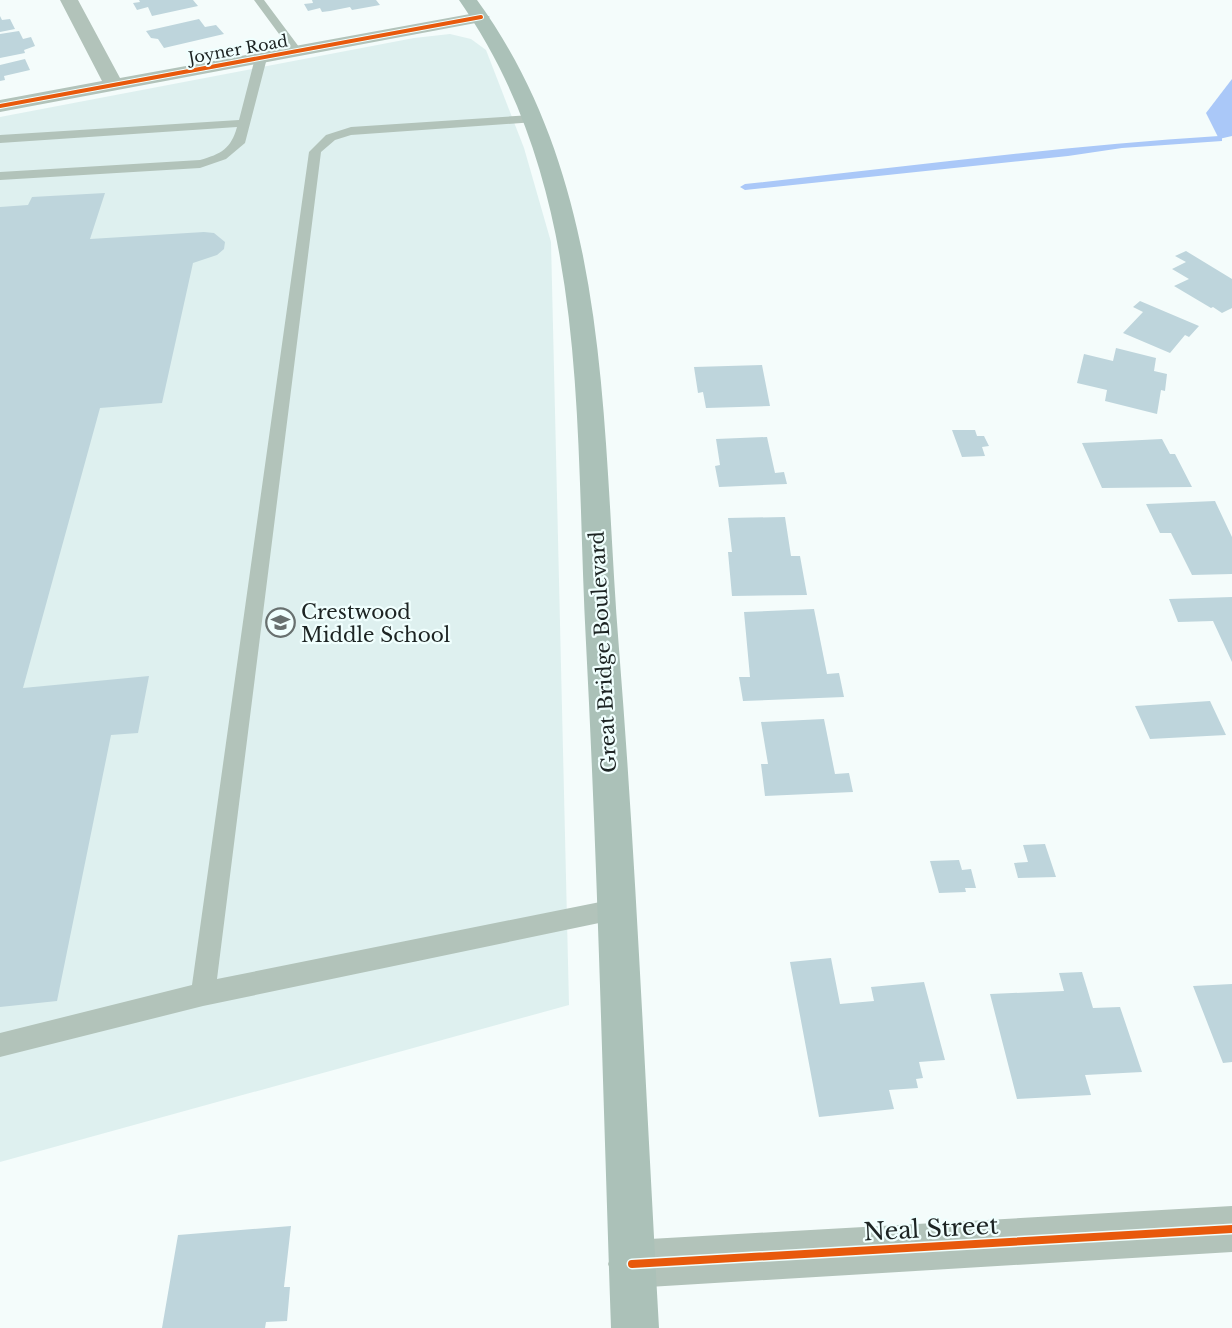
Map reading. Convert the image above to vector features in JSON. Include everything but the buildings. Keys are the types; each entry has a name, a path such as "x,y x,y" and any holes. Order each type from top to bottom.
{"main road":[{"name":"Great Bridge Boulevard","path":"474,9 517,84 565,218 584,332 596,500 598,597 605,685 635,1328"}],"street":[{"path":"69,0 114,85"},
{"name":"Joyner Road","path":"0,106 297,51 474,9"},
{"name":"Neal Street","path":"632,1264 1232,1229"}],"lane":[{"path":"259,0 297,51"},
{"path":"0,176 200,164 230,153 239,143 261,58"},
{"path":"203,994 315,152 321,142 331,136 351,130 531,119"},
{"path":"0,138 244,123"},
{"path":"0,1045 203,994 615,910"}],"shaded area":[{"name":"Crestwood Middle School","path":"450,34 471,39 486,50 524,148 551,242 569,1005 0,1162 0,117 414,38"}],"water":[{"path":"1232,79 1232,136 1219,139 1206,113"}],"waterway":[{"path":"745,187 1068,153 1122,145 1219,139"}],"cycle path":[{"path":"0,106 481,17"},
{"path":"632,1264 1232,1229"}],"place":[{"name":"Crestwood Middle School","path":"280,623"}]}
